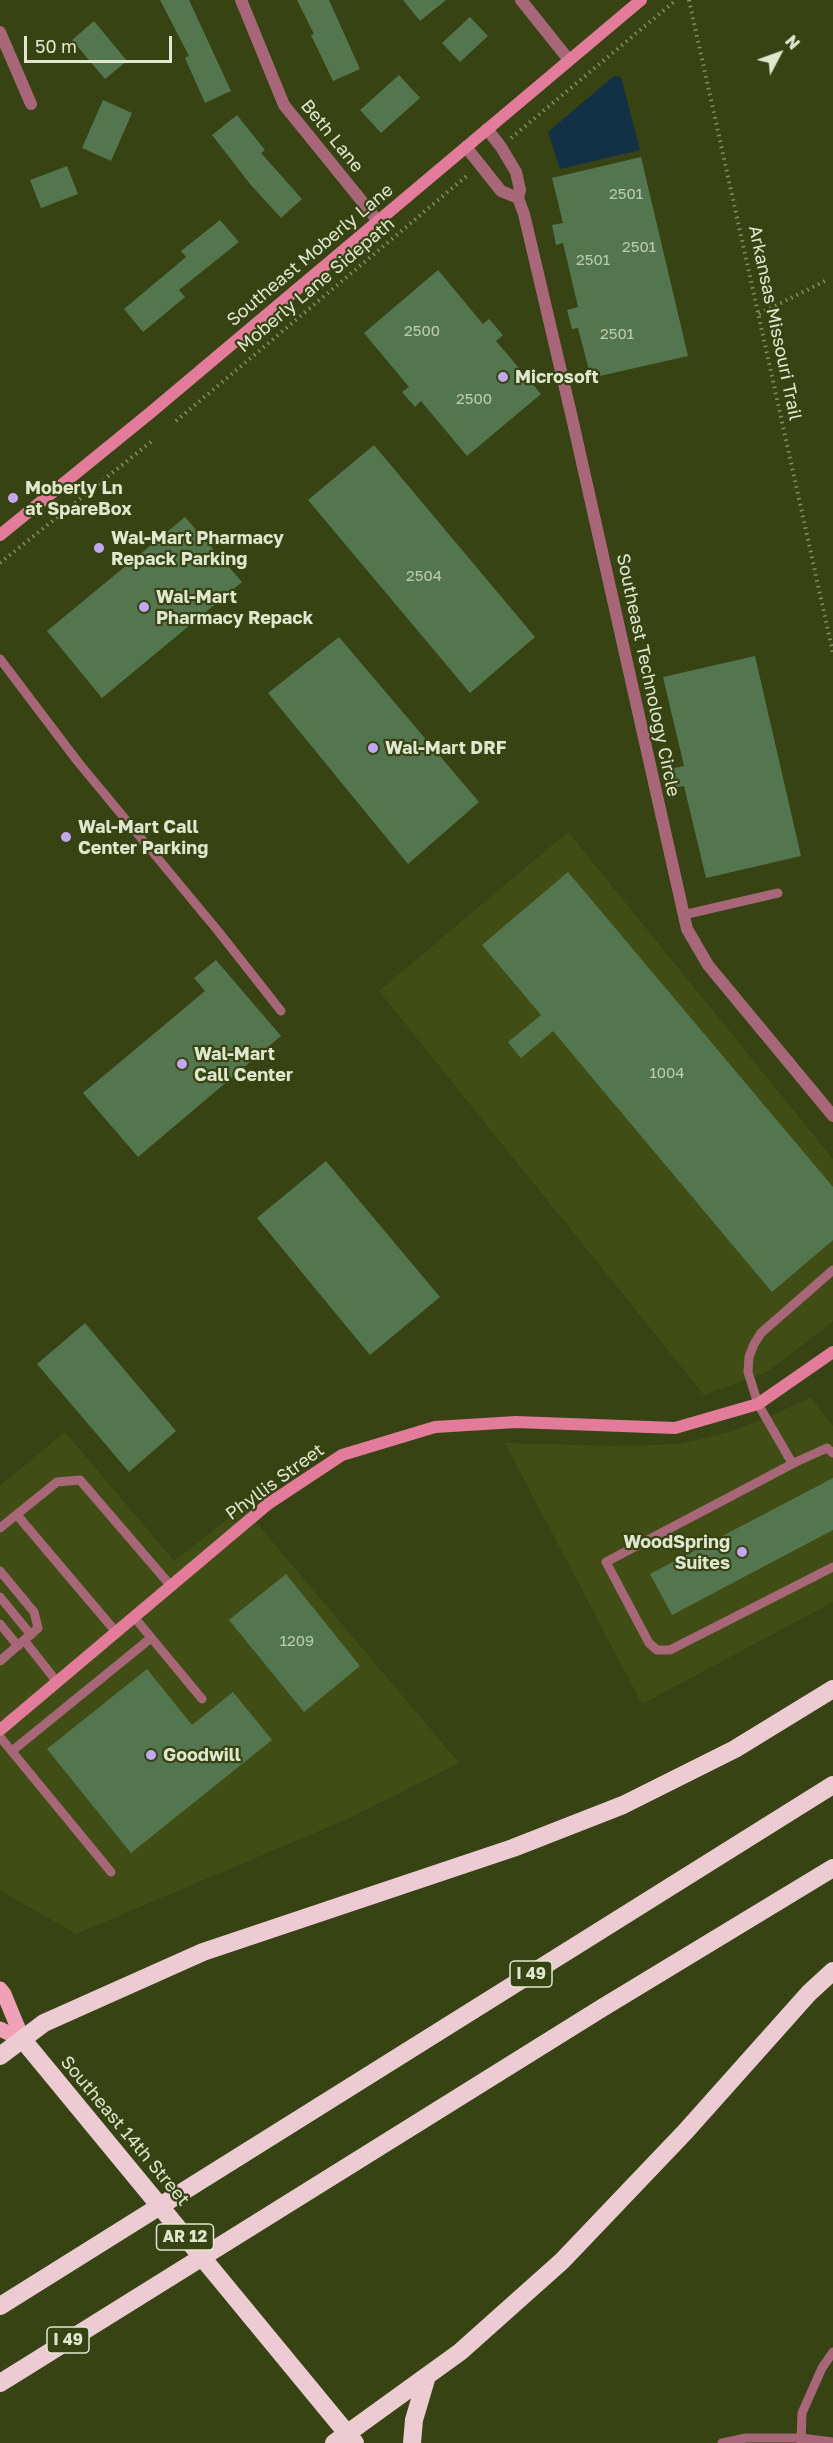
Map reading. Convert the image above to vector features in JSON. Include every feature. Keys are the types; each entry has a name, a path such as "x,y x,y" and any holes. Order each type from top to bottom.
{"highway":[{"path":"0,2056 44,2023 204,1952 513,1848 623,1805 735,1749 833,1689"},
{"name":"I 49","path":"0,2306 833,1785"},
{"name":"I 49","path":"0,2383 833,1868"},
{"path":"345,2440 460,2352 562,2261 685,2132 809,1993 833,1971"},
{"name":"Southeast 14th Street","path":"22,2040 345,2440"},
{"path":"412,2443 414,2420 427,2376"}],"main road":[{"name":"Southeast 14th Street","path":"0,1989 22,2040"},
{"name":"Southeast 14th Street","path":"0,2029 22,2040"}],"street":[{"name":"Beth Lane","path":"241,0 284,105 378,221"},
{"path":"521,0 569,60"},
{"name":"Southeast Moberly Lane","path":"0,535 150,413 640,0"},
{"path":"0,32 31,104"},
{"name":"Southeast Technology Circle","path":"487,129 516,172 520,190 518,198 524,214 585,475 683,915 692,941 708,965 833,1116"},
{"path":"466,147 501,191 518,198"},
{"name":"Phyllis Street","path":"0,1730 268,1504 342,1455 435,1427 516,1422 675,1428 758,1404 833,1352"}],"lane":[{"path":"0,658 78,762 281,1011"},
{"path":"683,915 778,892"},
{"path":"792,1464 758,1404 748,1372 754,1344 761,1333 833,1270"},
{"path":"833,1453 827,1448 792,1464 606,1562 649,1643 657,1650 670,1650 833,1567"},
{"path":"0,1528 57,1482 80,1480 171,1586"},
{"path":"17,1515 116,1632"},
{"path":"0,1571 34,1612 38,1628 0,1661"},
{"path":"0,1597 24,1640 57,1682"},
{"path":"134,1617 202,1699"},
{"path":"0,1624 24,1640"},
{"path":"12,1751 151,1638"},
{"path":"0,1737 111,1872"},
{"path":"801,2440 802,2413 822,2368 833,2352"},
{"path":"722,2443 746,2438 833,2442"}],"path":[{"path":"511,139 676,0"},
{"name":"Arkansas Missouri Trail","path":"689,0 833,653"},
{"name":"Moberly Lane Sidepath","path":"176,421 473,170"},
{"path":"759,315 825,280"},
{"path":"0,563 152,441"}],"shaded area":[{"path":"568,832 833,1159 833,1321 769,1371 704,1395 379,991"},
{"path":"811,1398 833,1426 833,1602 642,1704 505,1443 616,1446 681,1444 737,1430"},
{"path":"65,1432 174,1561 243,1507 459,1763 352,1817 76,1934 0,1890 0,1486"}],"water":[{"path":"614,76 621,77 640,150 560,169 548,132"}],"building":[{"path":"160,0 189,0 231,91 205,103 185,58 189,56"},
{"path":"297,0 329,0 360,69 333,81"},
{"path":"403,0 446,0 420,21"},
{"path":"470,17 488,36 460,62 442,43"},
{"path":"94,21 127,61 105,79 72,40"},
{"path":"399,75 420,98 381,133 360,110"},
{"path":"103,100 132,113 111,161 82,148"},
{"path":"237,115 265,150 261,153 302,199 281,218 250,184 212,135"},
{"path":"641,157 688,356 591,378 578,328 572,329 567,310 578,307 563,243 556,245 552,225 563,223 552,178"},
{"path":"67,166 78,194 41,208 30,180"},
{"path":"220,220 239,242 179,290 185,297 143,332 124,309 186,257 181,251"},
{"path":"438,270 483,324 489,319 503,335 496,341 541,394 467,456 421,401 415,407 402,392 409,387 364,333"},
{"path":"374,445 535,637 470,693 308,500"},
{"name":"Wal-Mart Pharmacy Repack","path":"185,517 242,582 102,698 47,631"},
{"name":"Wal-Mart DRF","path":"339,637 479,802 408,864 268,693"},
{"path":"755,656 801,856 706,878 684,786 670,789 665,770 684,766 663,677"},
{"path":"568,872 833,1187 833,1240 772,1292 553,1031 521,1058 508,1042 541,1015 482,945"},
{"name":"Wal-Mart Call Center","path":"216,960 281,1036 138,1157 83,1093 205,991 194,978"},
{"path":"326,1161 440,1297 370,1355 257,1218"},
{"path":"85,1323 176,1431 129,1472 37,1364"},
{"name":"WoodSpring Suites","path":"833,1478 833,1530 672,1615 650,1574"},
{"path":"286,1574 360,1666 304,1712 229,1620"},
{"path":"147,1669 192,1725 233,1692 272,1740 131,1853 47,1749"}],"place":[{"name":"Microsoft","path":"503,377"},
{"name":"Moberly Ln at SpareBox","path":"13,498"},
{"name":"Wal-Mart Pharmacy Repack Parking","path":"99,548"},
{"name":"Wal-Mart Pharmacy Repack","path":"144,607"},
{"name":"Wal-Mart DRF","path":"373,748"},
{"name":"Wal-Mart Call Center Parking","path":"66,837"},
{"name":"Wal-Mart Call Center","path":"182,1064"},
{"name":"WoodSpring Suites","path":"742,1552"},
{"name":"Goodwill","path":"151,1755"}]}
